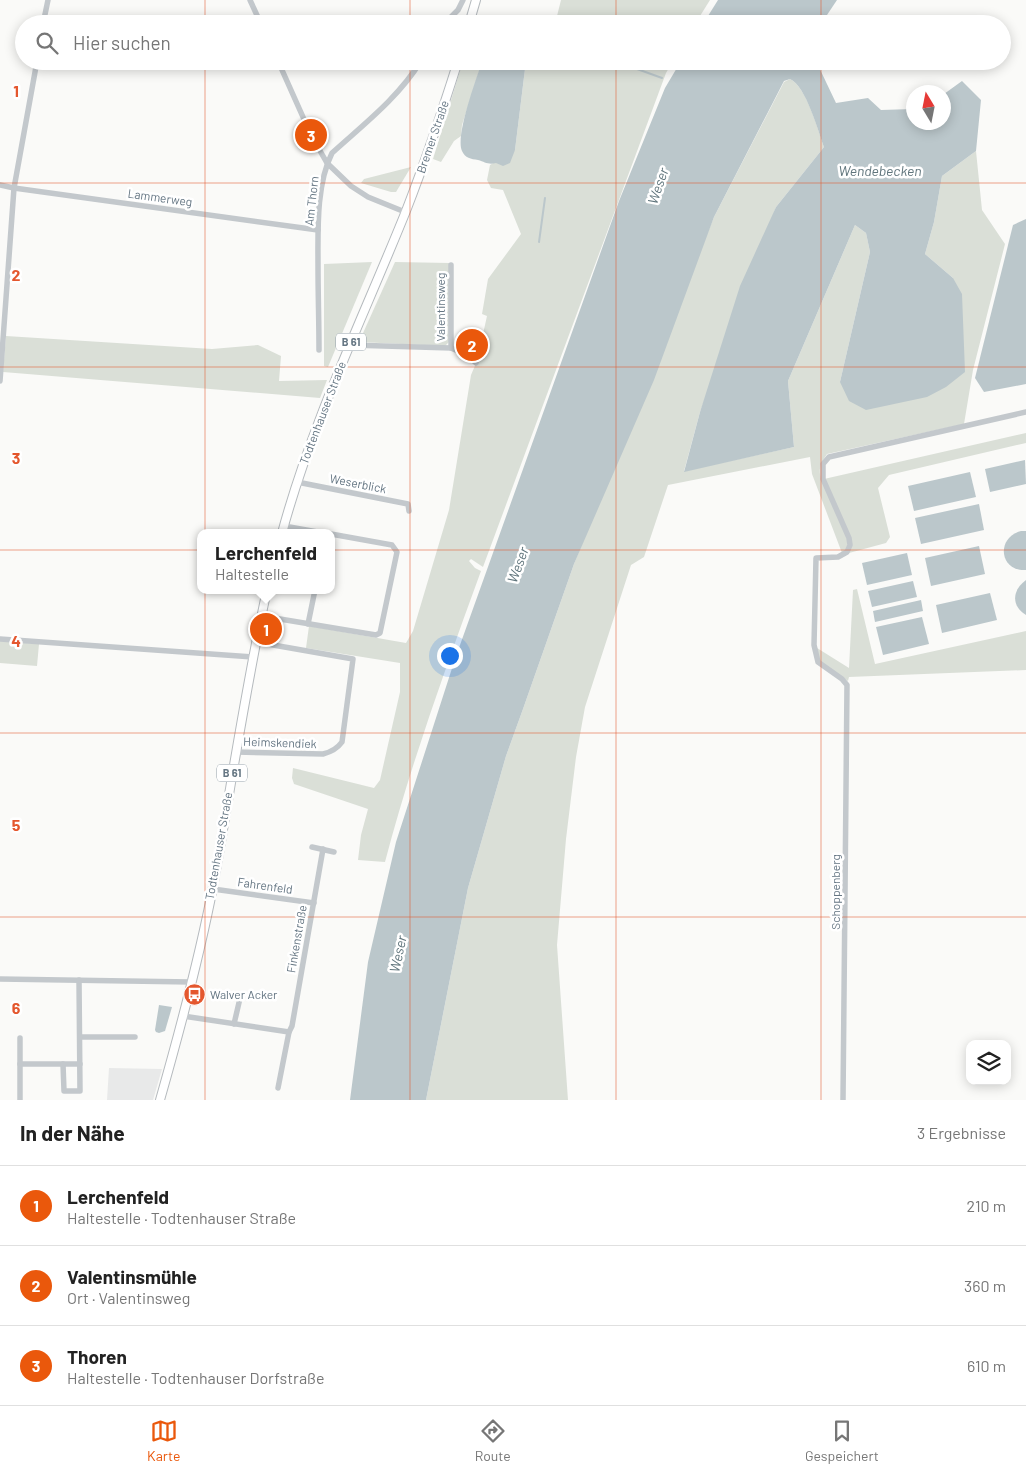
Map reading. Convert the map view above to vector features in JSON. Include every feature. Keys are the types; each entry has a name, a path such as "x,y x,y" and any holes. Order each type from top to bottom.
{"main road":[{"path":"472,15 476,0"},
{"name":"Bremer Straße","path":"405,212 430,148 455,70"},
{"name":"Todtenhauser Straße","path":"283,529 297,482 350,345 405,212"},
{"name":"Todtenhauser Straße","path":"160,1100 192,982 213,889 253,657 267,594"}],"street":[{"path":"45,15 48,0"},
{"path":"250,0 257,15"},
{"path":"453,15 463,0"},
{"path":"0,381 14,188 35,70"},
{"path":"282,70 311,135 327,163 351,186 368,197 405,212"},
{"name":"Am Thorn","path":"319,350 318,230 323,181 327,163 332,153 402,88 415,70"},
{"name":"Lammerweg","path":"0,185 318,230"},
{"name":"Valentinsweg","path":"451,265 451,348"},
{"name":"Valentinsweg","path":"350,345 451,348 467,355 476,363"},
{"name":"Schoppenberg","path":"843,1100 847,685 842,679 818,662 814,645 816,558 838,557 847,552 850,545 849,538 823,479 822,464 829,457 1026,412"},
{"name":"Weserblick","path":"297,482 408,504 409,510"},
{"path":"262,616 379,635 397,552 392,545 335,535"},
{"path":"308,624 314,594"},
{"path":"0,639 253,657"},
{"name":"Heimskendiek","path":"236,752 323,754 331,752 342,742 353,659 256,642"},
{"path":"312,847 334,852"},
{"name":"Finkenstraße","path":"278,1088 289,1032 292,1026 323,850"},
{"name":"Fahrenfeld","path":"213,889 314,903"},
{"path":"0,978 192,982"},
{"path":"63,1064 64,1091 80,1091 79,980"},
{"path":"234,1024 241,994"},
{"path":"183,1016 289,1032"},
{"path":"80,1037 135,1037"},
{"path":"20,1038 20,1100"},
{"path":"20,1064 80,1064"}],"shaded area":[{"path":"561,0 710,0 701,15 557,15"},
{"path":"460,70 479,70 462,125 461,136 454,141 441,162 433,159"},
{"path":"525,70 668,70 483,567 471,559 469,561 475,568 481,571 442,679 385,862 358,860 361,835 368,809 294,784 292,778 293,768 374,788 380,780 400,692 400,663 306,648 309,626 406,643 413,631 449,510 471,375 477,361 487,316 482,314 488,279 521,234 503,190 491,188 487,180 490,165 515,150"},
{"path":"790,79 796,83 806,99 824,147 776,207 700,412 684,471 794,447 788,381 855,225 866,233 870,252 840,382 953,278 925,254 934,222 942,176 976,151 982,210 1005,244 973,370 964,424 827,454 821,466 820,475 847,537 847,546 842,553 812,474 810,457 668,485 644,557 631,565 585,707 576,757 566,839 557,945 568,1100 426,1100 468,888 506,756 574,564 714,217 784,82"},
{"path":"411,167 396,192 361,183 364,179"},
{"path":"372,262 328,367 324,366 324,264"},
{"path":"395,262 450,263 450,341 445,346 359,342"},
{"path":"6,336 212,349 258,345 281,356 279,381 327,380 320,398 3,372"},
{"path":"1026,433 1026,443 889,475 878,488 890,537 886,543 849,553 851,545 824,479"},
{"path":"857,589 875,664 1026,631 1026,670 849,677 848,681 819,661 817,648 849,668 853,590"},
{"path":"0,641 39,644 37,666 0,663"},
{"path":"109,1068 162,1069 153,1100 107,1100"}],"water":[{"path":"718,0 837,0 827,15 709,15"},
{"path":"479,70 525,70 515,150 510,163 503,166 468,158 462,151 461,134"},
{"path":"676,70 820,70 836,103 868,98 881,110 906,109 906,130 951,130 951,89 962,81 981,100 976,151 942,176 934,222 925,254 953,278 962,294 965,372 946,387 927,397 866,410 849,401 840,382 870,252 866,233 855,225 788,381 794,447 684,472 700,412 740,286 776,207 824,147 811,110 801,90 790,79 784,81 714,217 654,380 574,564 506,756 468,888 426,1100 350,1100 368,962 396,842 455,659 619,201 665,88"},
{"path":"1026,219 1026,384 984,392 975,378 1013,225"},
{"path":"1025,460 1026,484 990,492 985,469"},
{"path":"970,472 976,497 914,511 908,486"},
{"path":"979,504 984,530 921,544 915,518"},
{"path":"1021,531 1026,531 1026,570 1011,566 1004,554 1007,540"},
{"path":"979,546 985,574 931,586 925,558"},
{"path":"907,553 912,575 867,585 862,563"},
{"path":"1026,580 1026,615 1018,607 1015,598 1018,588"},
{"path":"913,581 917,597 872,607 868,591"},
{"path":"990,593 997,620 942,633 936,605"},
{"path":"921,600 923,611 875,622 873,611"},
{"path":"922,617 929,644 883,655 876,627"},
{"path":"159,1005 172,1007 165,1031 159,1033 155,1030"}],"waterway":[{"path":"640,70 662,78"},
{"path":"539,242 545,198"}],"place":[{"name":"Thoren","path":"311,135"},
{"name":"Valentinsmühle","path":"472,345"},
{"name":"Lerchenfeld","path":"266,629"},
{"name":"Walver Acker","path":"194,995"}],"water label":[{"name":"Wendebecken","path":"880,171"},
{"name":"Weser","path":"658,186"},
{"name":"Weser","path":"518,565"},
{"name":"Weser","path":"398,954"}]}
